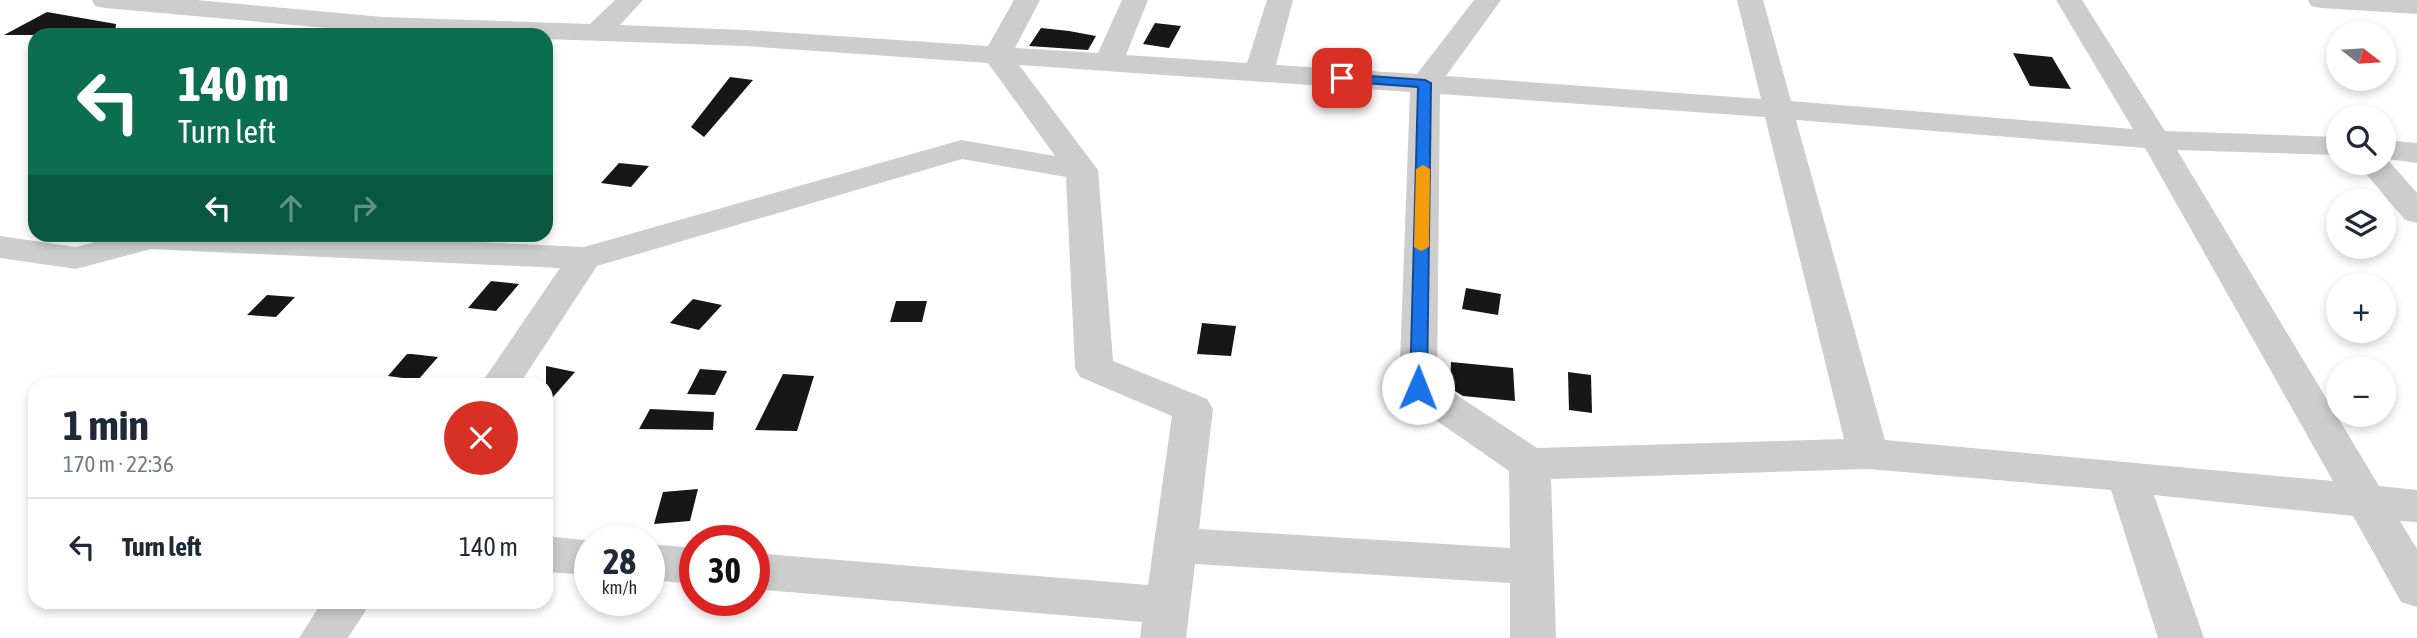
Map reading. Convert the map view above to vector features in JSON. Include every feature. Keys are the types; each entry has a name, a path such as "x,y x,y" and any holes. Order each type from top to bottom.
{"street":[{"path":"105,0 383,25 475,28"},
{"path":"286,16 311,0"},
{"path":"598,32 630,0"},
{"path":"997,55 1027,0"},
{"path":"1110,62 1135,0"},
{"path":"1259,72 1280,0"},
{"path":"1488,0 1425,83 1418,388 1530,464 1868,454 2127,476 2417,506"},
{"path":"1750,0 1868,454"},
{"path":"2069,0 2156,140 2417,589"},
{"path":"2321,0 2387,2 2417,6"},
{"path":"2387,2 2417,31"},
{"path":"553,31 744,37 1425,83 2156,140 2326,146"},
{"path":"770,573 1165,621 1193,409 1094,368 1082,170 997,55"},
{"path":"237,242 584,258 961,149 1082,170"},
{"path":"2396,150 2417,153"},
{"path":"2384,175 2417,213"},
{"path":"0,247 76,258 135,242"},
{"path":"504,378 584,258"},
{"path":"1530,464 1533,638"},
{"path":"2127,476 2181,638"},
{"path":"1175,545 1532,567"},
{"path":"553,555 574,557"},
{"path":"322,638 343,609"}],"building":[{"path":"47,12 116,24 116,28 28,28 28,35 4,35"},
{"path":"1155,23 1181,26 1169,48 1143,44"},
{"path":"1041,28 1096,36 1088,50 1029,46"},
{"path":"2013,53 2052,57 2071,89 2030,86"},
{"path":"730,77 753,80 704,137 691,127"},
{"path":"619,163 649,166 631,187 601,183"},
{"path":"491,281 519,284 496,311 468,308"},
{"path":"1466,288 1501,294 1498,315 1462,309"},
{"path":"267,295 295,297 276,317 247,315"},
{"path":"693,299 722,305 699,330 670,323"},
{"path":"896,301 927,301 922,322 890,322"},
{"path":"1202,323 1236,326 1231,356 1197,354"},
{"path":"407,354 438,357 420,378 388,376"},
{"path":"1451,362 1513,368 1515,401 1463,396 1450,388"},
{"path":"546,366 575,372 553,397 553,378 546,378"},
{"path":"700,369 727,371 715,395 687,394"},
{"path":"1568,372 1591,375 1592,413 1569,410"},
{"path":"783,374 814,376 797,431 755,430"},
{"path":"650,409 714,412 713,430 639,429"},
{"path":"698,489 690,521 654,524 663,492"}],"slow traffic":[{"path":"1421,247 1423,169"}],"route":[{"path":"1342,78 1425,83 1418,388"}]}
